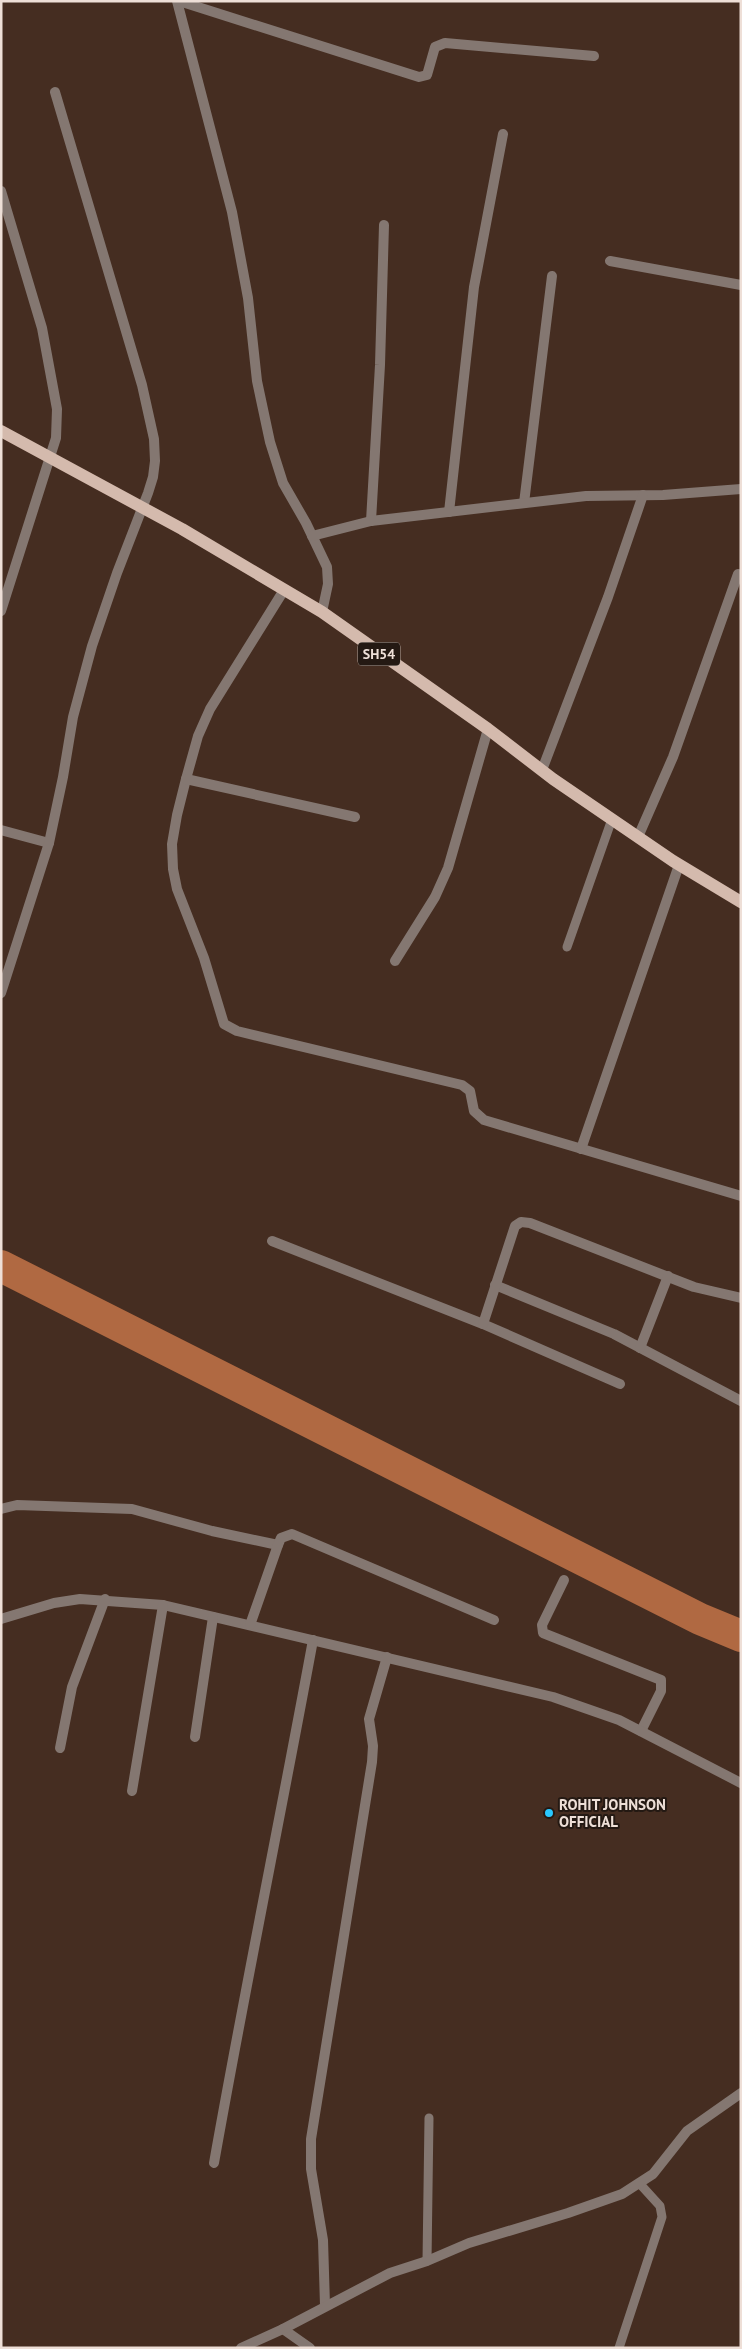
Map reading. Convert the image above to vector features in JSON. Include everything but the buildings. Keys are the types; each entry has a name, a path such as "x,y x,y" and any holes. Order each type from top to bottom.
{"main road":[{"name":"SH54","path":"1,432 142,507 322,612 488,729 612,820 741,902"}],"street":[{"path":"178,1 419,77 427,75 435,47 445,43 594,56"},
{"path":"178,1 232,212 248,298 257,381 270,442 283,484 327,567 328,584 322,612"},
{"path":"1,994 49,843 73,717 90,655 153,477 155,461 149,413 56,92"},
{"path":"449,512 474,287 503,134"},
{"path":"1,191 42,328 58,422 56,438 1,611"},
{"path":"371,521 380,364 384,225"},
{"path":"610,261 741,285"},
{"path":"524,503 552,276"},
{"path":"312,536 371,521 586,496 643,495 741,489"},
{"path":"542,770 608,598 643,495"},
{"path":"638,837 673,757 738,574"},
{"path":"284,590 210,709 198,736 176,815 172,844 173,869 177,889 207,966 224,1024 237,1031 462,1085 470,1091 474,1111 484,1120 741,1196"},
{"path":"395,961 435,897 445,876 488,729"},
{"path":"186,779 355,817"},
{"path":"1,830 49,843"},
{"path":"581,1149 680,865"},
{"path":"483,1324 514,1226 521,1222 530,1223 706,1291 741,1298"},
{"path":"272,1241 483,1324 620,1384"},
{"path":"640,1348 668,1276"},
{"path":"495,1285 579,1319 640,1348 741,1401"},
{"path":"1,1509 17,1505 132,1509 212,1531 278,1544"},
{"path":"250,1625 278,1544 285,1536 297,1535 494,1620"},
{"path":"564,1580 542,1625 543,1633 661,1680 661,1691 641,1731"},
{"path":"1,1619 54,1603 80,1599 105,1599 163,1605 553,1697 619,1720 741,1783"},
{"path":"60,1748 72,1687 105,1599"},
{"path":"132,1791 163,1605"},
{"path":"194,1737 213,1617"},
{"path":"214,2163 241,2010 271,1870 313,1640"},
{"path":"325,2305 323,2240 312,2169 311,2139 372,1762 373,1746 369,1720 387,1657"},
{"path":"241,2348 283,2329 325,2305 390,2273 427,2261 469,2243 603,2202 640,2184 653,2174 687,2131 741,2093"},
{"path":"283,2329 308,2347"}],"lane":[{"path":"567,947 612,820"},
{"path":"427,2261 429,2118"},
{"path":"619,2348 662,2217 660,2206 640,2184"}],"waterway":[{"path":"1,1266 700,1619 741,1636"}],"place":[{"name":"ROHIT JOHNSON OFFICIAL","path":"549,1813"}]}
